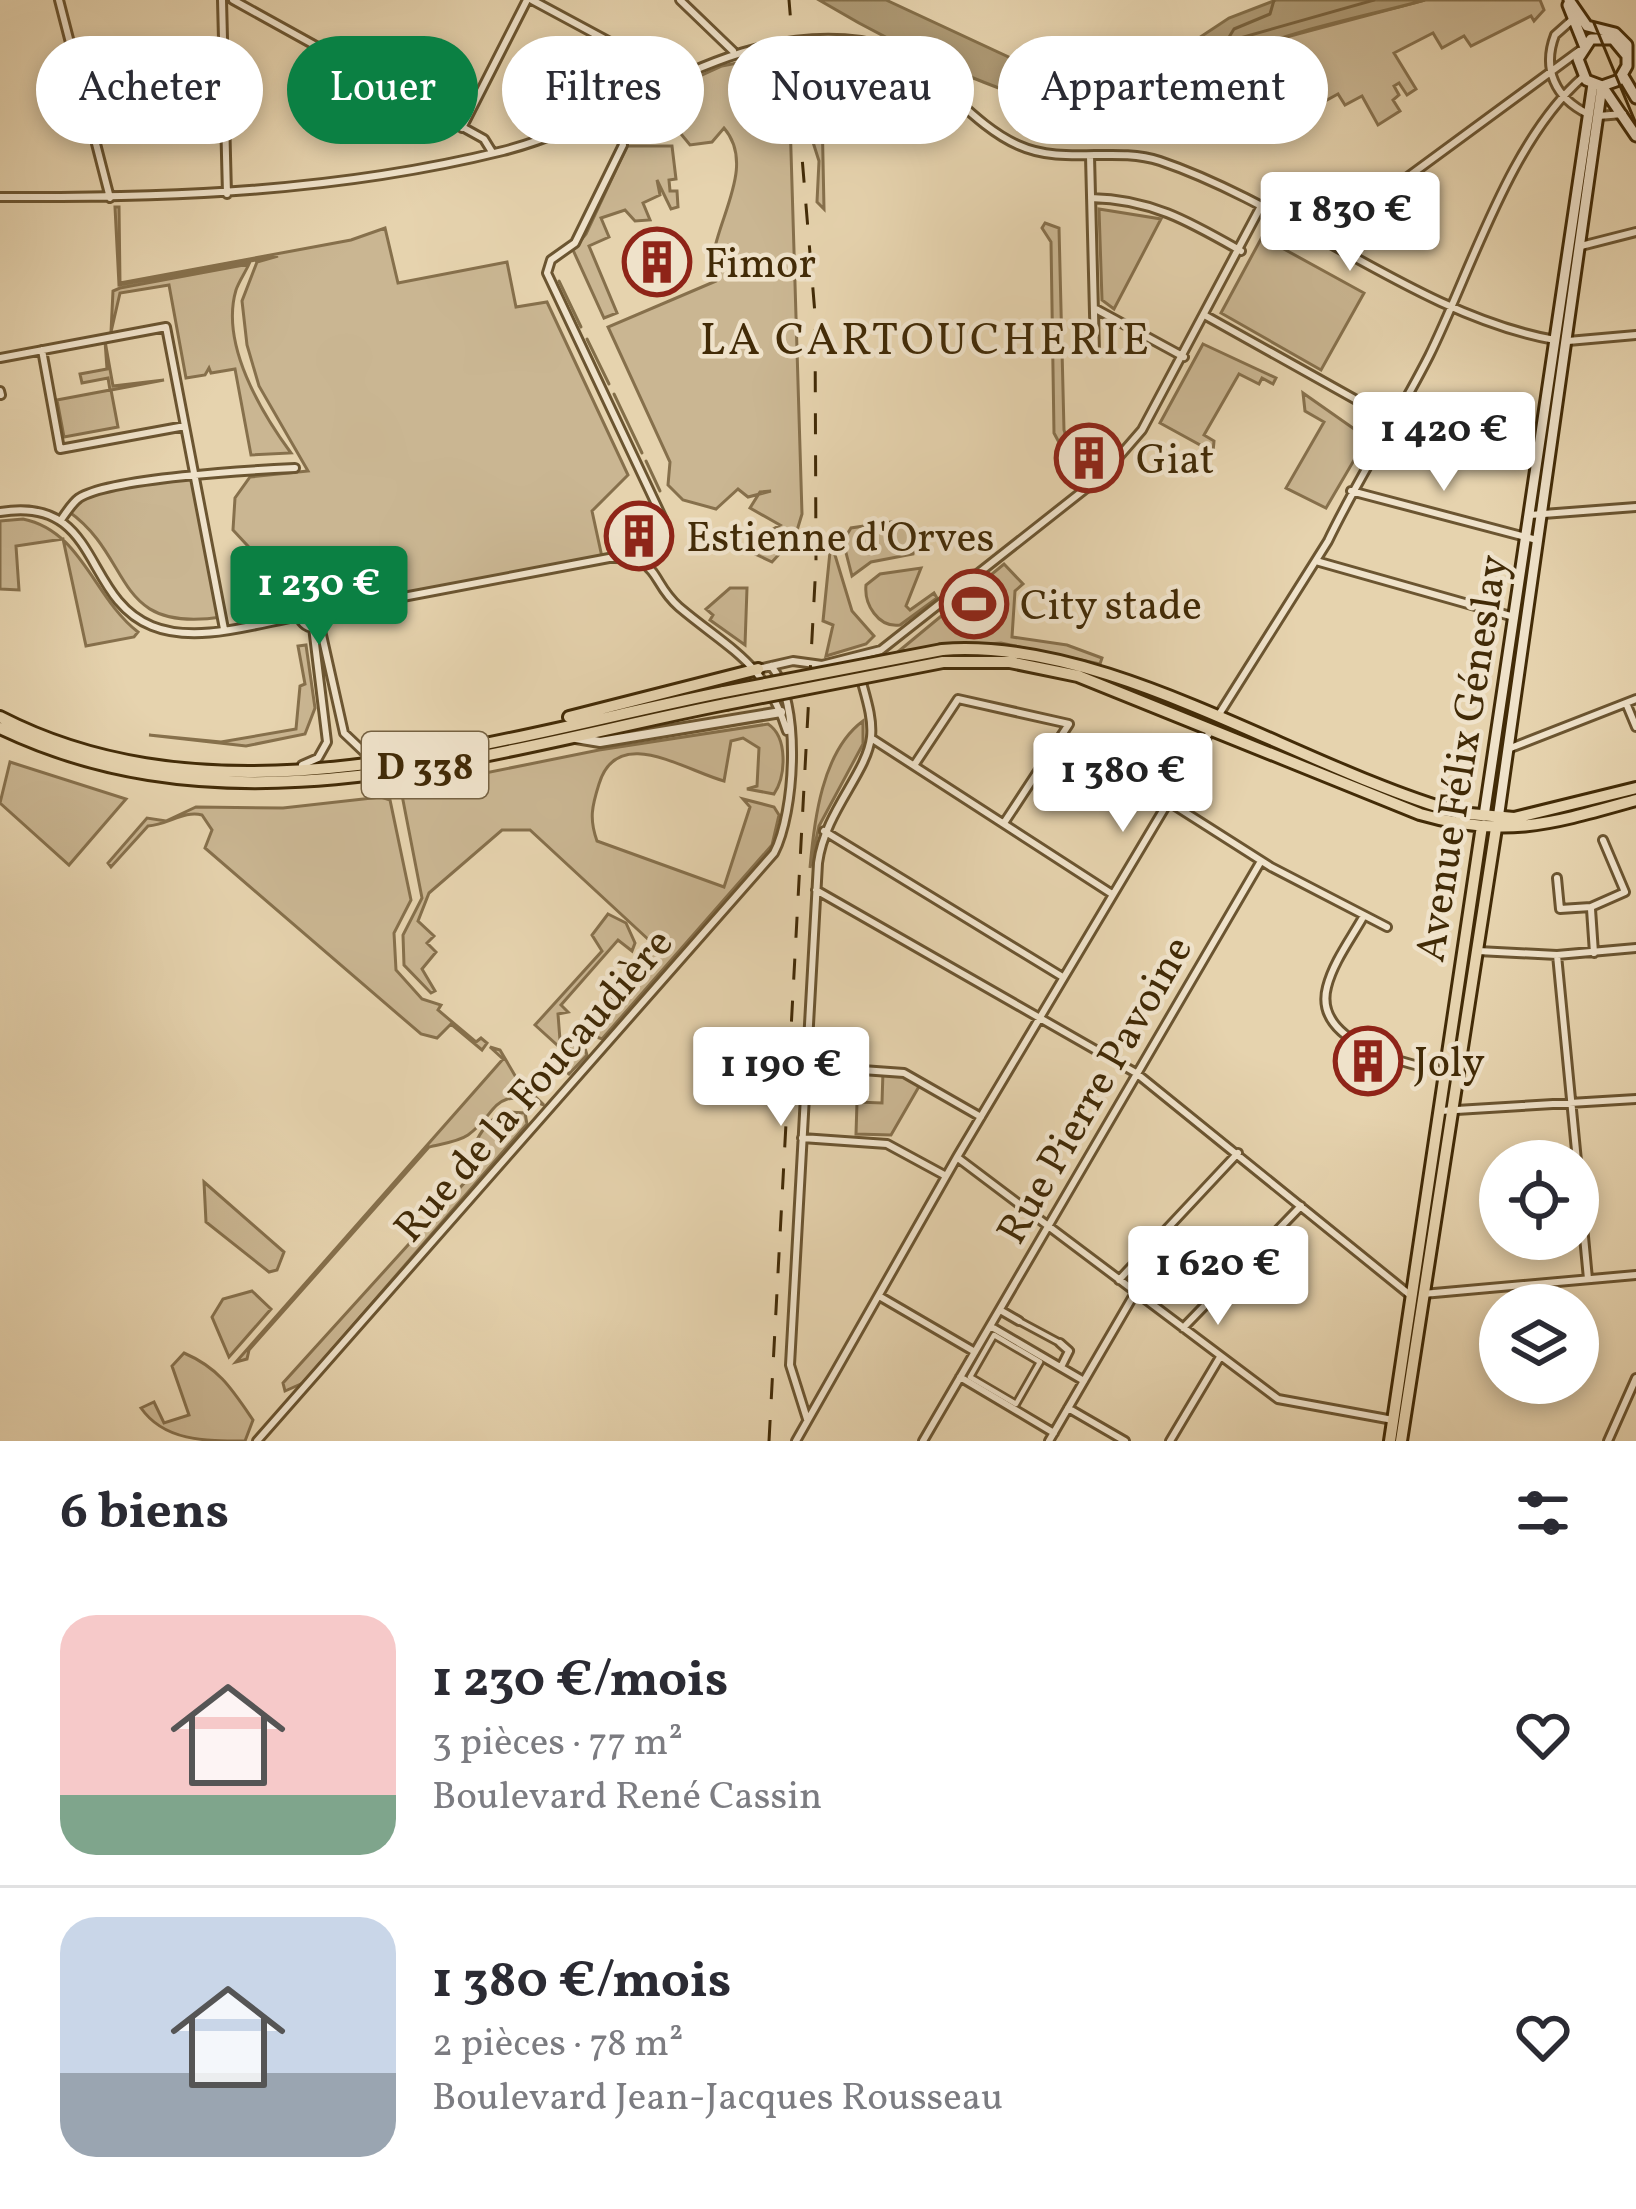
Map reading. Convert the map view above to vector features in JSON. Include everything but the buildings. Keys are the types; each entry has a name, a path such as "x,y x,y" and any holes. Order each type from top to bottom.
{"main road":[{"path":"1568,0 1582,47 1583,77 1598,85 1636,136"},
{"path":"1568,0 1593,29 1624,39 1636,98"},
{"path":"1582,47 1607,37 1629,67"},
{"path":"1598,85 1629,67"},
{"name":"Avenue Félix Géneslay","path":"1401,1441 1446,1112 1497,825 1535,516 1598,85"},
{"name":"Avenue Félix Géneslay","path":"1446,1112 1445,1072 1514,617 1532,539"},
{"name":"D 338","path":"554,724 725,698 943,656 1013,649 1058,658 1396,805 1483,823"},
{"name":"D 338","path":"943,656 1055,670 1483,823"},
{"name":"D 338","path":"0,717 86,750 158,766 252,774 342,769 554,724 764,668"},
{"name":"D 338","path":"0,728 113,769 247,785 368,776 568,736 725,698"},
{"path":"1497,825 1636,788"},
{"path":"1483,823 1544,825 1636,800"},
{"name":"Avenue Félix Géneslay","path":"1390,1441 1418,1294"}],"street":[{"path":"59,0 110,198"},
{"path":"222,0 227,196"},
{"path":"233,0 298,36"},
{"path":"478,99 530,0 597,36"},
{"path":"680,0 728,46"},
{"path":"1573,19 1556,35 1550,72 1563,98 1594,116 1623,114"},
{"path":"1326,237 1582,47"},
{"path":"796,1441 1062,976 1316,561 1453,307 1516,170 1563,98 1583,77"},
{"path":"974,113 1008,140 1041,154 1162,162 1326,237 1453,307 1519,333 1561,340 1636,335"},
{"path":"478,136 493,153"},
{"path":"0,196 227,196 493,153 515,144"},
{"path":"623,144 575,243 551,260 547,273 663,519"},
{"path":"1090,156 1095,352"},
{"path":"1091,198 1134,199 1163,208 1241,250"},
{"path":"252,774 307,764 324,751 327,718 316,627 329,611 609,558 637,560 662,579 676,605 764,668 856,658 905,634 1103,475 1142,430 1260,208"},
{"path":"1575,246 1636,232"},
{"path":"1094,308 1184,357"},
{"path":"1206,316 1394,421"},
{"path":"0,358 166,327 224,628"},
{"path":"42,350 60,449 185,426"},
{"path":"61,520 85,495 195,475 295,468"},
{"path":"1352,491 1532,539"},
{"path":"1535,516 1636,507"},
{"path":"0,512 28,509 61,520 86,547 118,602 140,620 175,632 300,616 316,627 336,707 352,745 377,754 420,753"},
{"path":"1316,561 1514,617"},
{"path":"300,616 300,607 312,598 326,603 329,611"},
{"path":"807,1419 790,1365 816,890 824,831 871,738 856,658"},
{"path":"783,688 788,668 799,662"},
{"name":"Rue de la Foucaudière","path":"256,1441 774,853 785,826 788,699 764,668"},
{"name":"Rue de la Foucaudière","path":"764,668 790,740"},
{"path":"781,712 788,699"},
{"path":"915,764 958,699 1069,724 1004,823"},
{"path":"1508,748 1636,699"},
{"path":"1626,703 1636,727"},
{"name":"D 338","path":"568,736 600,742 781,712"},
{"path":"871,738 1112,894"},
{"path":"1169,802 1261,861 1362,919 1387,928"},
{"path":"824,831 1062,976"},
{"path":"1557,878 1560,909 1591,907 1625,892 1603,840"},
{"name":"Rue Pierre Pavoine","path":"922,1441 1261,861"},
{"path":"816,890 1136,1072 1418,1294 1636,1275"},
{"path":"1591,907 1594,953"},
{"path":"1362,919 1327,983 1328,1015 1349,1040 1445,1072"},
{"path":"1477,951 1557,955 1636,948"},
{"path":"1557,955 1575,1140"},
{"path":"806,1066 904,1073 981,1117"},
{"path":"1446,1112 1636,1099"},
{"path":"802,1138 887,1144 946,1176"},
{"path":"1119,1280 1238,1153"},
{"path":"957,1157 1278,1400 1393,1420"},
{"path":"1183,1328 1301,1206"},
{"path":"1586,1260 1588,1279"},
{"path":"961,1377 1052,1437 1135,1293"},
{"path":"878,1295 975,1352"},
{"path":"1000,1310 1069,1351 1061,1367"},
{"path":"990,1326 1084,1381"},
{"path":"994,1335 1040,1362 1016,1404 969,1375 994,1335"},
{"path":"1170,1441 1220,1357"},
{"path":"1608,1441 1636,1378"},
{"path":"1068,1408 1125,1441"}],"shaded area":[{"path":"1425,0 1540,0 1544,10 1534,21 1531,16 1471,46 1464,36 1442,48 1433,33 1394,53 1416,89 1407,95 1399,83 1394,86 1399,95 1393,100 1400,111 1378,125 1362,96 1345,105 1338,94 1328,99 1328,36 1290,36"},
{"path":"728,65 728,134 724,128 712,142 704,143 704,74"},
{"path":"733,144 791,144 802,514 795,537 772,562 753,553 753,541 780,525 750,508 759,494 748,497 738,489 716,509 683,500 668,485 670,462 608,327 716,281 721,270 713,256 736,173"},
{"path":"814,144 823,144 824,209 817,202 819,161"},
{"path":"627,146 672,146 676,179 669,180 670,191 677,191 678,207 671,209 657,180 660,195 643,203 650,220 635,221 625,210 601,218 609,237 589,246 617,313 604,318 573,250 586,234"},
{"path":"115,207 119,207 120,283 351,240 385,228 398,283 507,262 516,307 547,302 628,475 592,511 602,557 378,598 377,590 338,594 329,581 315,579 294,596 251,597 240,578 256,569 259,558 233,530 235,498 250,477 308,471 259,386 247,345 242,301 257,262 278,256 119,285"},
{"path":"1099,209 1161,219 1114,309 1102,300"},
{"path":"1045,223 1059,228 1064,430 1069,445 1062,448 1054,433 1051,242 1042,228"},
{"path":"1262,237 1364,293 1321,370 1221,313"},
{"path":"249,264 236,290 233,311 238,354 256,398 291,453 251,455 235,369 211,373 209,368 205,375 186,378 169,285 120,293 111,332 113,291"},
{"path":"105,341 113,386 164,380 111,390 118,427 64,437 57,400 110,390 108,378 82,383 80,374 107,369"},
{"path":"1203,344 1276,378 1273,384 1262,378 1259,384 1239,374 1204,435 1214,441 1213,452 1160,423"},
{"path":"1303,393 1367,438 1326,508 1286,488 1324,422 1305,411"},
{"path":"195,475 222,617 186,619 161,614 142,603 89,530 68,511 109,488"},
{"path":"23,519 62,539 16,546 19,590 0,589 0,521"},
{"path":"904,520 918,530 913,554 871,562 852,576 843,541 851,528"},
{"path":"63,541 138,632 134,637 86,646"},
{"path":"831,542 852,611 874,636 866,644 826,656 833,625 823,621"},
{"path":"1004,564 1023,584 1015,591 1012,637 1067,645 1102,658 1100,664 1001,643 899,651"},
{"path":"921,568 906,606 910,610 934,593 937,598 900,625 879,619 870,607 866,585 880,574"},
{"path":"730,588 747,588 745,645 710,620 713,615 706,609"},
{"path":"306,645 315,708 305,734 246,746 149,735 221,742 296,729 300,686 305,684 298,646"},
{"path":"863,721 863,744 819,826 810,868 829,768 849,734"},
{"path":"768,724 779,738 783,757 774,794 747,789 757,786 759,748 743,738 731,741 724,781 653,756 620,757 608,766 593,806 597,841 724,887 750,807 743,799 774,807 779,815 772,845 602,1039 586,1033 587,1022 648,960 650,941 530,830 502,830 429,893 418,921 434,936 427,943 436,952 422,969 435,991 431,993 404,965 403,935 422,898 401,790 599,750"},
{"path":"10,762 126,799 69,865 0,803"},
{"path":"381,797 390,800 411,900 394,933 396,970 422,999 441,1005 438,1010 476,1042 481,1038 487,1043 482,1050 451,1024 437,1038 421,1034 205,848 212,830 202,815 148,826 111,867 108,863 147,818 166,821 196,807 283,808"},
{"path":"608,914 626,923 635,943 632,951 618,940 561,1005 568,1012 558,1014 560,1040 570,1046 583,1041 587,1055 569,1074 559,1066 568,1055 535,1025 602,951 592,935"},
{"path":"490,1047 500,1050 517,1079 544,1105 505,1100 468,1135 429,1147 249,1350 247,1359 236,1362 503,1059"},
{"path":"883,1071 904,1073 921,1083 891,1135 856,1134 857,1102 882,1103"},
{"path":"507,1112 525,1113 527,1124 303,1383 285,1391 283,1383 466,1181 482,1131"},
{"path":"204,1182 284,1252 277,1270 269,1272 206,1222"},
{"path":"252,1291 271,1309 229,1357 212,1317 223,1299"},
{"path":"184,1353 216,1373 253,1420 245,1441 173,1433 141,1408 154,1402 164,1423 189,1415 172,1366"}],"water":[{"path":"819,0 886,0 963,36 883,36"},
{"path":"1276,0 1425,0 1290,36 1202,36 1229,18"},
{"path":"974,41 998,52 998,87 974,78"}],"waterway":[{"path":"559,281 581,327"},
{"path":"587,339 609,384"},
{"path":"614,394 642,453"},
{"path":"646,461 660,491"}],"tram line":[{"path":"1594,23 1636,124"}],"railway":[{"path":"769,1441 816,563 815,314 789,0"}],"place":[{"name":"Fimor","path":"657,262"},
{"name":"Giat","path":"1089,458"},
{"name":"Estienne d'Orves","path":"639,536"},
{"name":"City stade","path":"974,604"},
{"name":"Joly","path":"1368,1061"}],"district":[{"name":"LA CARTOUCHERIE","path":"926,338"}]}
